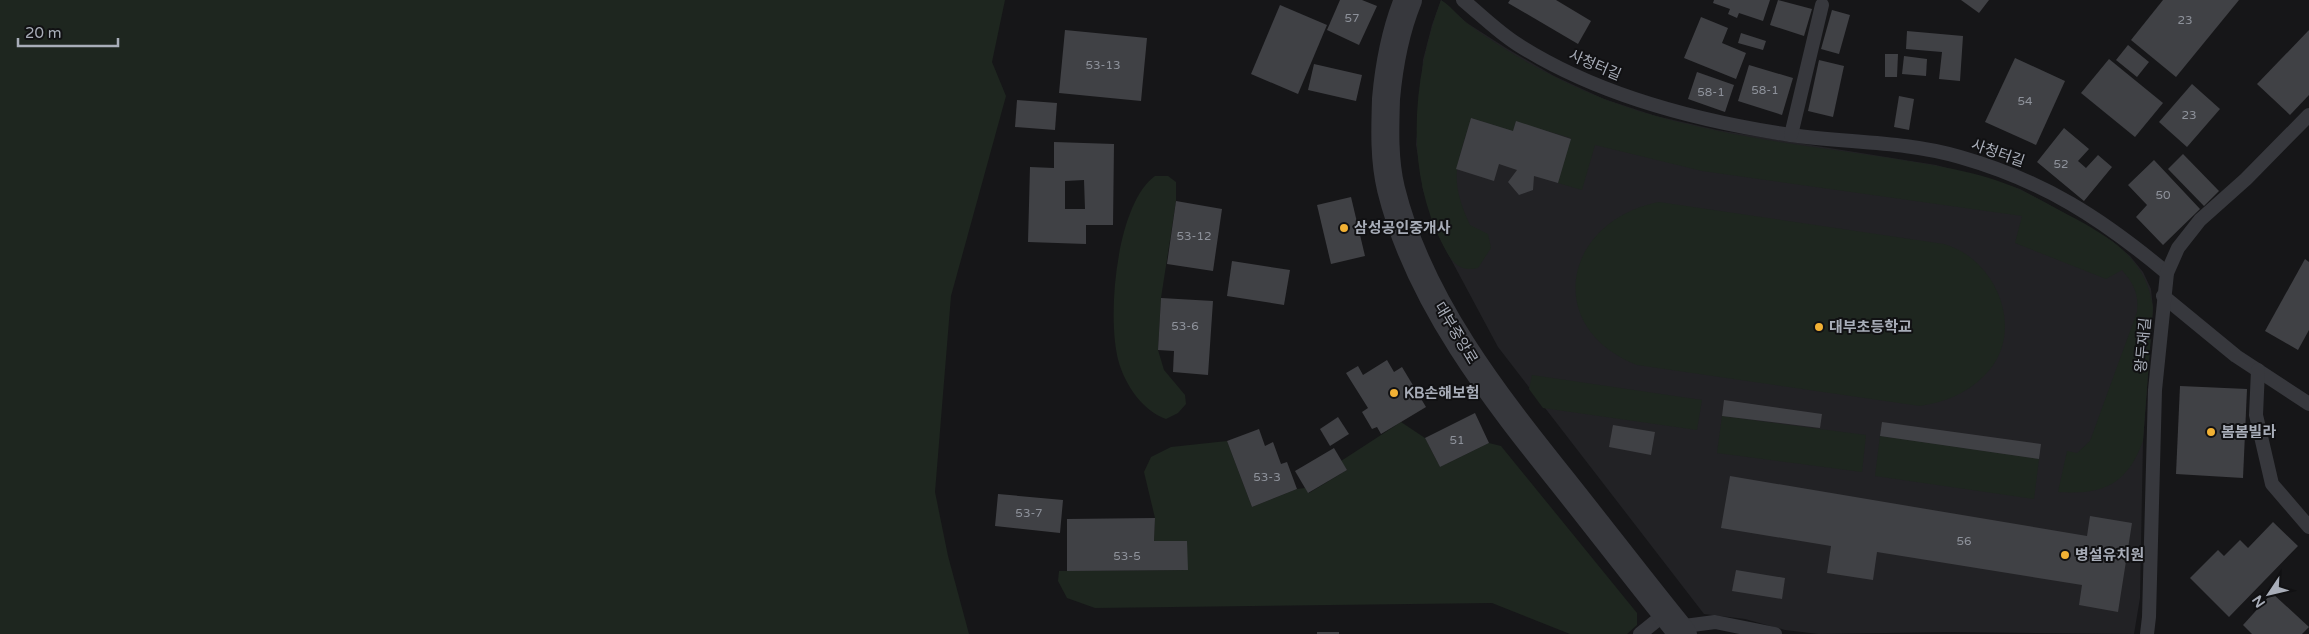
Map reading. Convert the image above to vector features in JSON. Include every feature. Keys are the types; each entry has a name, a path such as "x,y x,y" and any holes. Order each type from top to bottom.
{"street":[{"name":"대부중앙로","path":"1408,0 1394,41 1388,78 1385,121 1386,152 1391,188 1403,228 1417,262 1444,316 1470,359 1545,459 1676,625"}],"lane":[{"name":"사청터길","path":"1463,0 1516,43 1557,67 1605,88 1654,104 1791,135 1912,147 1958,156 1999,169 2038,185 2079,207 2114,230 2167,273"},
{"path":"1791,135 1822,5"},
{"name":"왕두재길","path":"2146,634 2149,616 2155,390 2163,296 2167,273 2178,248 2200,220 2246,179 2309,114"},
{"path":"2163,296 2200,328 2309,404"},
{"path":"2258,370 2256,415 2272,484 2309,527"},
{"path":"1640,634 1676,625 1715,622 1775,634"}],"shaded area":[{"path":"0,0 1005,0 992,62 1006,96 951,296 935,492 948,556 969,634 0,634"},
{"name":"대부초등학교","path":"1441,0 1467,23 1506,48 1554,76 1604,99 1656,116 1717,130 1936,165 1981,177 2020,189 2112,241 2130,256 2143,272 2151,289 2153,308 2143,441 2140,598 2134,634 1950,632 1819,634 1785,630 1745,619 1704,614 1498,347 1439,237 1423,190 1416,144 1423,60"},
{"path":"1441,0 1468,24 1512,53 1558,79 1631,109 1712,130 1798,145 1917,162 1971,173 2021,190 2105,236 2137,265 2150,292 2153,308 2143,441 2137,456 2129,468 2121,477 2100,489 2058,492 2067,451 2077,453 2090,441 2137,312 2137,300 2133,285 2122,270 2106,279 2015,243 2022,216 1702,171 1595,145 1582,190 1558,183 1571,138 1516,122 1513,131 1471,118 1459,160 1457,183 1463,209 1470,225 1488,234 1491,248 1478,268 1459,267 1448,254 1430,214 1422,184 1418,153 1419,91 1431,29"},
{"path":"1155,176 1168,176 1176,182 1176,201 1161,298 1158,350 1164,370 1185,395 1186,404 1178,413 1166,419 1150,410 1136,397 1122,372 1115,343 1114,292 1123,236 1131,211 1142,190"},
{"path":"1659,202 1944,244 1963,252 1979,265 1992,281 2000,300 2005,319 2004,339 1997,359 1984,376 1970,388 1938,402 1920,406 1637,365 1607,348 1587,327 1577,302 1576,277 1585,252 1602,230 1627,213"},
{"path":"1532,375 1702,400 1697,430 1543,408 1529,389"},
{"path":"1722,416 1866,435 1862,472 1717,453"},
{"path":"1401,422 1425,438 1440,467 1489,443 1501,446 1637,613 1637,625 1627,634 1570,634 1492,603 1095,608 1067,598 1058,581 1059,571 1187,570 1154,541 1155,518 1144,472 1151,457 1171,447 1227,441 1252,507 1297,489 1305,488 1309,493 1347,470 1341,461"},
{"path":"1880,436 2039,459 2034,499 1875,476"}],"building":[{"path":"1340,0 1362,0 1377,6 1359,45 1327,30"},
{"path":"1510,0 1556,0 1591,21 1578,44 1508,3"},
{"path":"1714,0 1770,0 1763,21 1739,13 1737,18 1728,14 1730,9 1713,3"},
{"path":"1778,0 1812,9 1804,36 1770,25"},
{"path":"1961,0 1989,0 1979,13"},
{"path":"2163,0 2239,0 2176,77 2131,40"},
{"path":"1280,5 1327,25 1298,94 1251,74"},
{"path":"1832,10 1850,15 1839,54 1821,49"},
{"path":"1701,17 1728,28 1722,43 1746,53 1736,79 1684,58"},
{"path":"1065,30 1147,38 1141,101 1059,93"},
{"path":"2309,30 2309,95 2290,115 2257,84"},
{"path":"1907,31 1963,36 1960,81 1939,79 1942,52 1906,49"},
{"path":"1741,33 1766,41 1763,50 1738,43"},
{"path":"2128,45 2149,62 2137,77 2116,60"},
{"path":"1885,54 1898,54 1897,77 1885,77"},
{"path":"1904,56 1927,59 1926,76 1902,74"},
{"path":"2015,58 2065,81 2036,145 1985,122"},
{"path":"2109,59 2163,103 2135,137 2081,93"},
{"path":"1819,60 1844,66 1833,117 1808,111"},
{"path":"1314,64 1362,75 1356,101 1308,90"},
{"path":"1749,65 1793,78 1782,115 1738,101"},
{"path":"1697,72 1734,85 1725,112 1688,99"},
{"path":"2192,84 2220,109 2187,147 2159,122"},
{"path":"1899,96 1914,99 1909,130 1894,127"},
{"path":"1017,100 1057,103 1055,130 1015,127"},
{"path":"1471,118 1513,131 1516,121 1571,139 1558,183 1534,176 1533,190 1519,195 1508,182 1517,170 1499,164 1494,181 1456,169"},
{"path":"2064,128 2089,149 2078,161 2086,168 2098,155 2112,167 2084,201 2037,162"},
{"path":"1054,142 1114,144 1113,225 1086,225 1086,244 1028,242 1030,167 1054,168","holes":["1084,180 1085,209 1065,209 1065,181"]},
{"path":"2183,154 2219,191 2204,206 2168,169"},
{"path":"2154,160 2200,209 2163,245 2136,217 2147,205 2128,185"},
{"path":"1351,197 1365,256 1331,264 1317,205"},
{"path":"1176,201 1222,209 1213,271 1167,264"},
{"path":"2305,259 2309,262 2309,330 2298,350 2265,331"},
{"path":"1232,261 1290,270 1284,305 1227,296"},
{"path":"1161,298 1213,301 1208,375 1173,372 1174,351 1158,350"},
{"path":"1387,360 1394,372 1402,367 1426,407 1381,434 1377,427 1372,429 1362,412 1368,408 1346,373 1358,366 1363,375"},
{"name":"봄봄빌라","path":"2180,386 2247,389 2243,478 2176,474"},
{"path":"1724,400 1822,414 1820,428 1722,416"},
{"path":"1475,413 1489,443 1440,467 1425,438"},
{"path":"1338,417 1349,434 1330,446 1320,429"},
{"path":"1882,422 2041,444 2039,459 1880,436"},
{"path":"1613,425 1655,432 1651,455 1609,447"},
{"path":"1259,429 1265,446 1273,442 1281,464 1287,462 1297,489 1252,507 1227,441"},
{"path":"1334,448 1347,470 1308,493 1295,471"},
{"path":"1730,476 2087,536 2090,516 2132,523 2118,612 2079,605 2082,585 1877,552 1873,580 1827,573 1831,546 1721,528"},
{"path":"998,494 1063,500 1060,533 995,526"},
{"path":"1155,518 1154,541 1187,541 1188,570 1067,571 1067,519"},
{"path":"2273,522 2298,546 2229,617 2190,578 2218,550 2224,556 2240,540 2248,548"},
{"path":"1736,570 1785,578 1782,599 1732,591"},
{"path":"2272,593 2309,627 2302,634 2252,634 2243,625"},
{"path":"1317,632 1339,632 1339,634 1317,634"}],"place":[{"name":"삼성공인중개사","path":"1344,228"},
{"name":"대부초등학교","path":"1819,327"},
{"name":"KB손해보험","path":"1394,393"},
{"name":"봄봄빌라","path":"2211,432"},
{"name":"병설유치원","path":"2065,555"}]}
